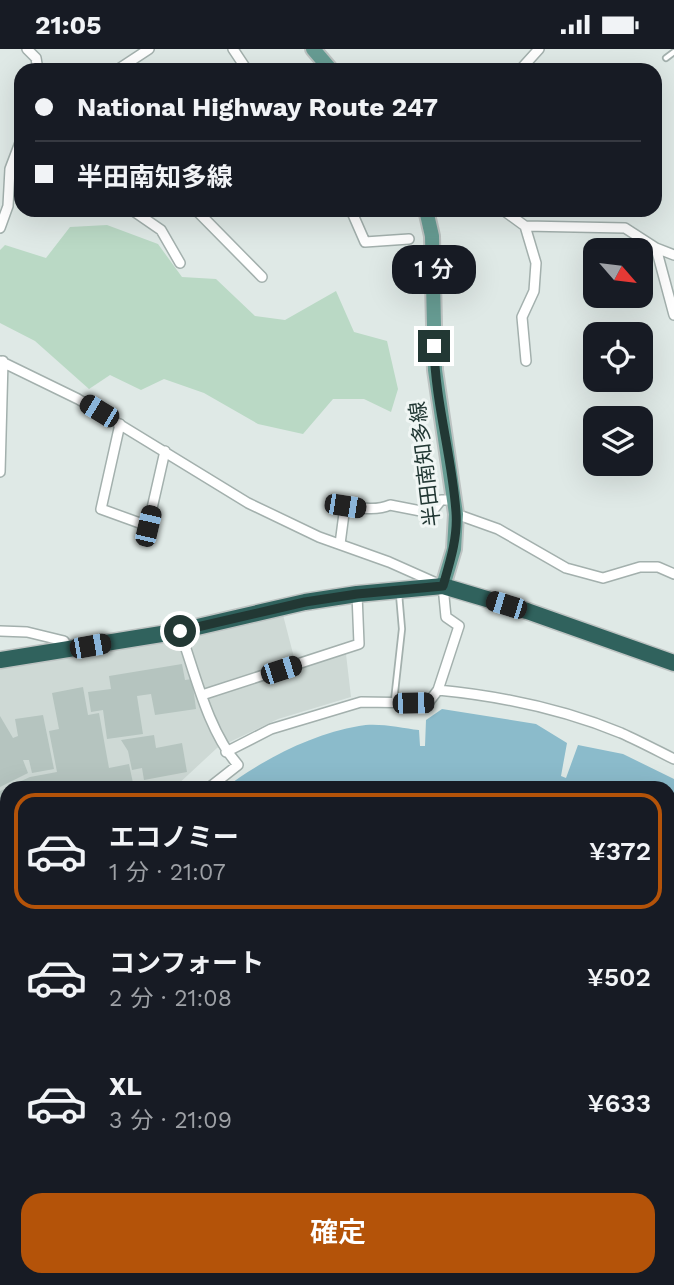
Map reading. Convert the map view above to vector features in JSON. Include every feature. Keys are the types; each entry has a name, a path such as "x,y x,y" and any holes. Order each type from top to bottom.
{"highway":[{"path":"0,660 180,631 305,602 443,586 527,611 674,663"}],"main road":[{"path":"313,49 325,63"},
{"name":"半田南知多線","path":"427,217 432,248 435,370 455,507 454,549 443,586"}],"street":[{"path":"27,49 36,58 37,63"},
{"path":"128,63 149,49"},
{"path":"526,63 539,49"},
{"path":"0,228 8,206 10,169 14,158"},
{"path":"142,217 162,230 180,263"},
{"path":"203,217 262,277"},
{"path":"354,217 365,242 409,239"},
{"path":"513,217 525,226 625,228 656,248 674,255"},
{"path":"525,226 536,264 534,291 522,317 526,361"},
{"path":"656,248 674,315"},
{"path":"0,472 1,361 78,399 248,503 443,586 446,617 459,626 438,690 428,703 394,701 348,705 271,730 226,752"},
{"path":"120,424 101,509 148,526 165,451"},
{"path":"340,544 345,506 362,508 390,505 431,513 441,500 566,568 603,578 640,567 659,567 674,574"},
{"path":"202,695 359,644 357,594"},
{"path":"0,631 27,632 64,641 68,650"},
{"path":"180,631 202,695 226,752 238,765 218,781"},
{"path":"438,690 482,694 557,711 620,733 674,759"}],"lane":[{"path":"666,58 674,52"},
{"path":"394,701 402,629 400,589"}],"shaded area":[{"path":"283,615 297,669 346,654 351,697 278,719 217,748 181,781 0,781 0,665"}],"green space":[{"path":"107,225 158,244 182,277 216,279 255,316 285,320 336,291 354,332 387,341 398,389 391,412 364,399 333,399 303,434 258,424 204,393 164,379 141,390 110,375 89,389 35,341 0,323 0,250 5,245 46,258 70,227"}],"water":[{"path":"442,709 536,724 567,743 561,776 566,778 578,745 623,754 674,781 235,781 306,741 359,726 381,725 419,730 420,746 425,746 426,720"}],"building":[{"path":"182,664 185,680 192,679 196,709 155,715 151,694 137,696 143,734 107,739 103,710 91,712 88,692 111,689 109,676"},
{"path":"83,687 88,715 99,713 109,768 129,764 133,781 21,781 57,772 49,731 59,729 52,693"},
{"path":"43,715 54,769 32,773 29,760 23,760 28,773 12,781 0,781 0,716 13,738 18,736 15,719"},
{"path":"154,735 156,748 182,743 187,772 144,780 142,768 132,770 128,751 121,740"}],"route":[{"path":"180,631 305,602 407,588 443,586 454,549 456,514 435,370 434,346"}]}
